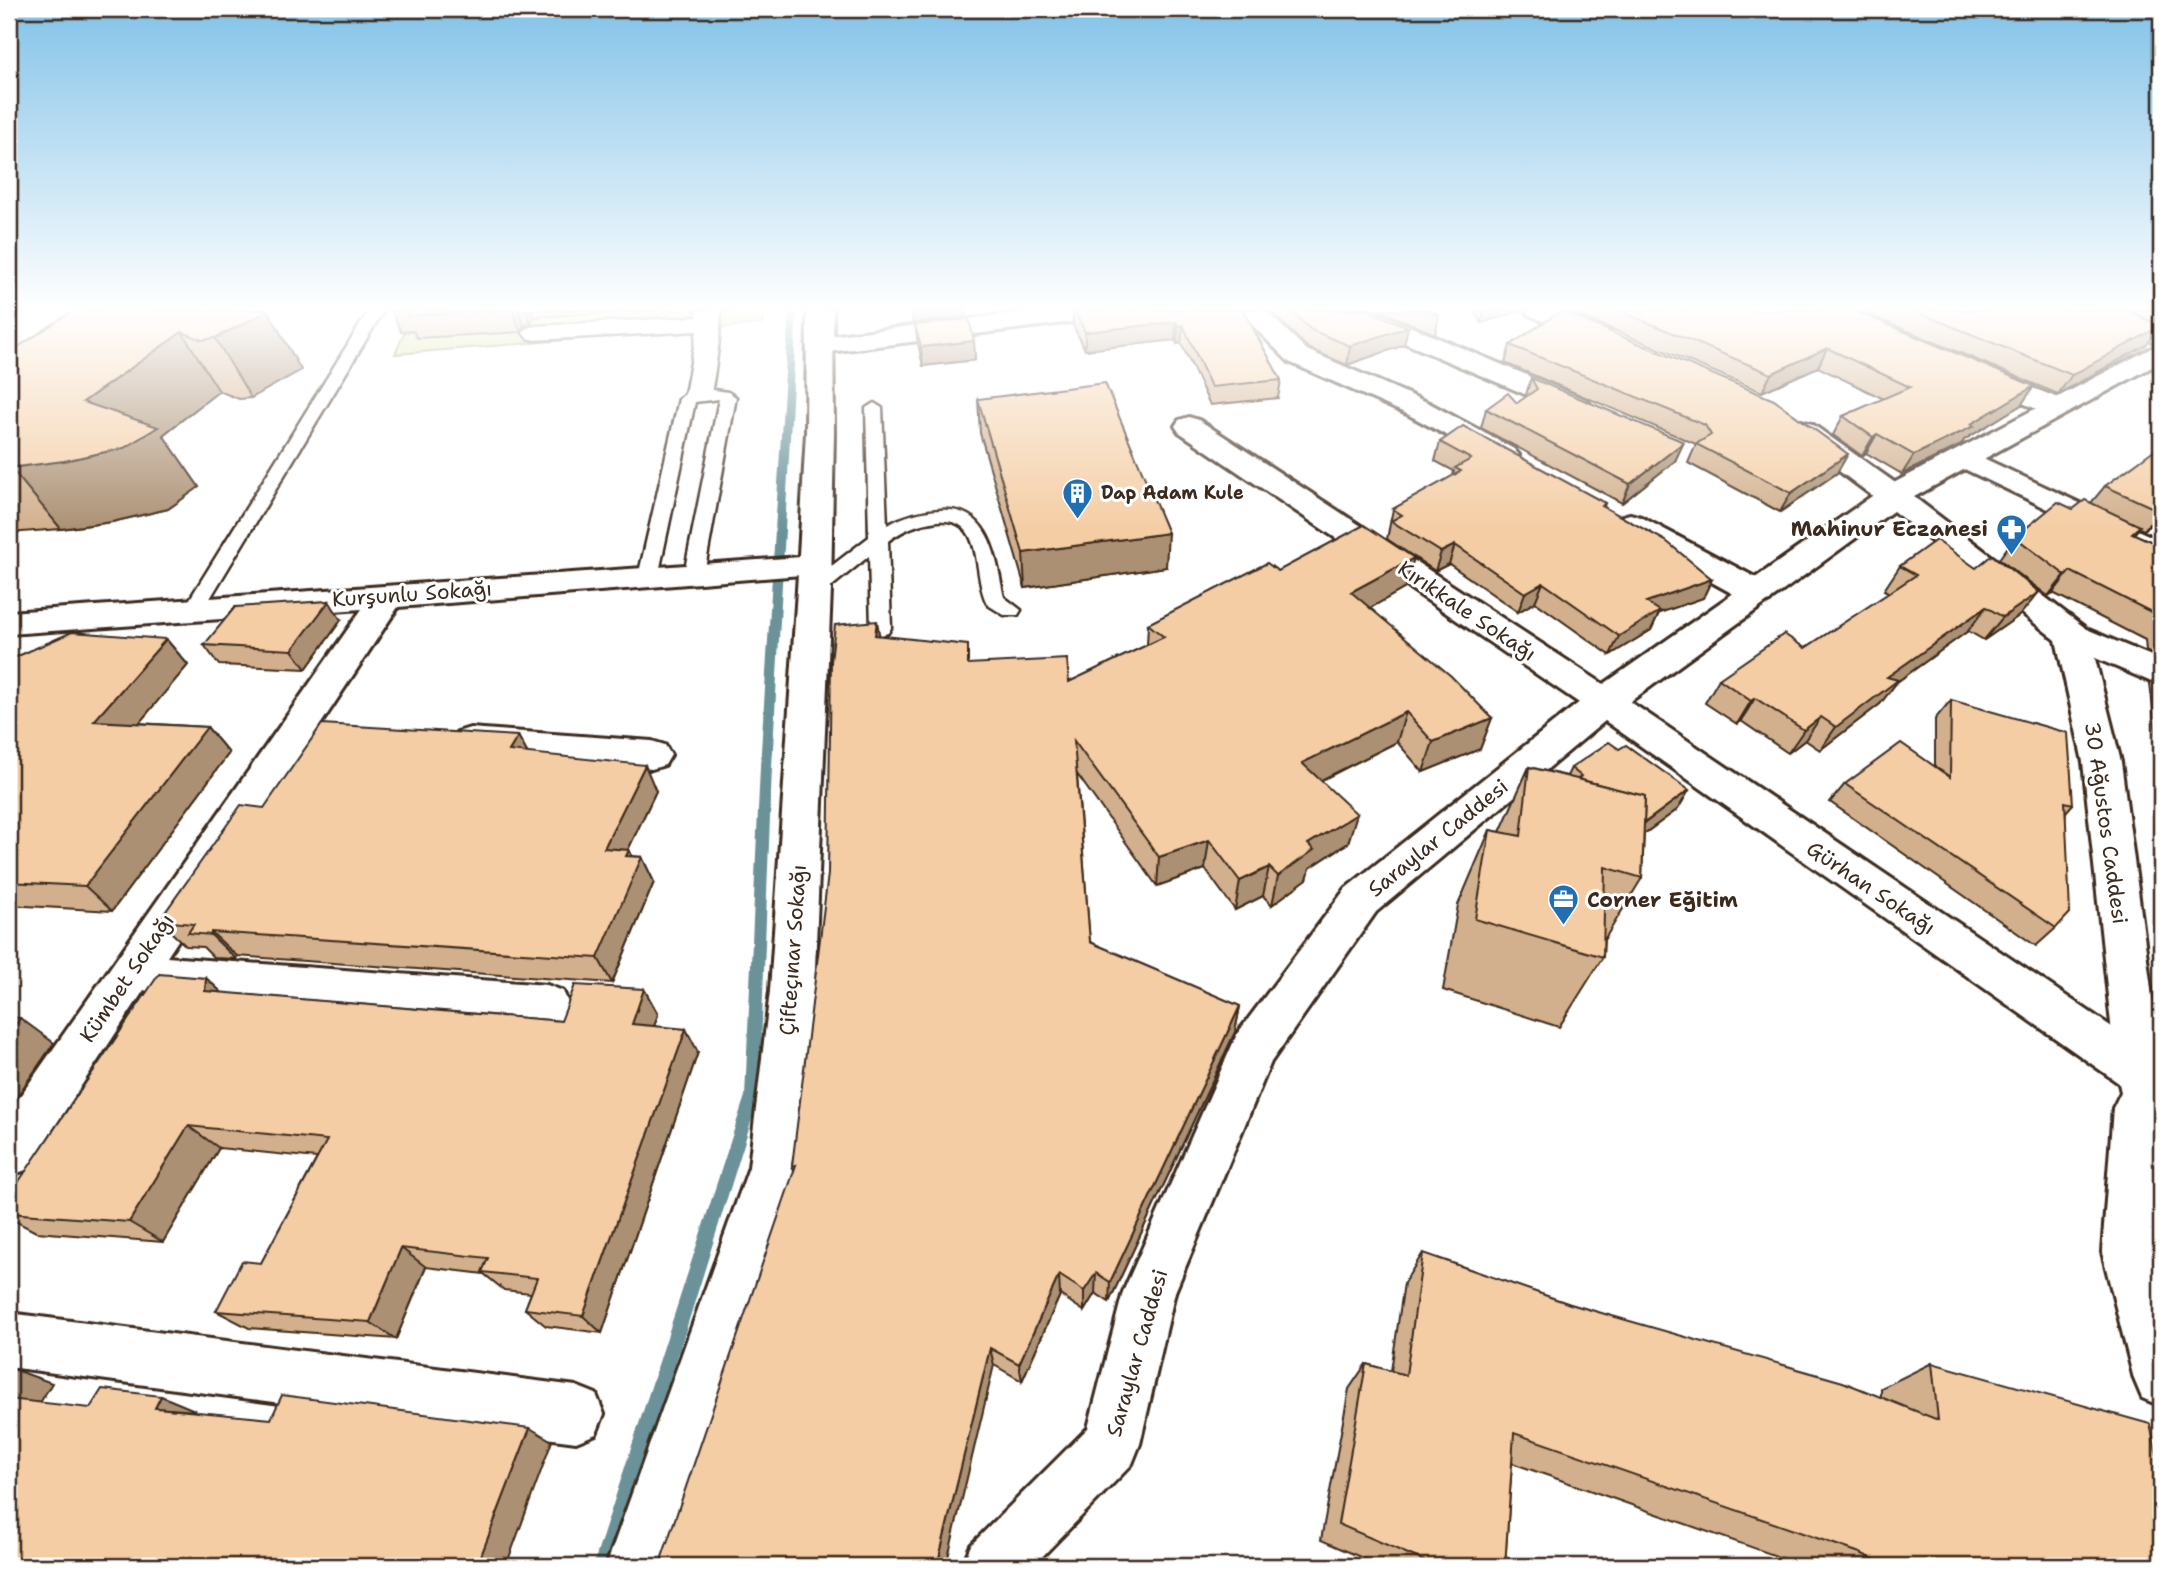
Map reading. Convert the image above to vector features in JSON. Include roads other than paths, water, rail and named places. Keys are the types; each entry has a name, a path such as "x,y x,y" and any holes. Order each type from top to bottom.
{"street":[{"path":"698,394 700,384"},
{"name":"Çifteçınar Sokağı","path":"636,1566 773,1167 792,991 815,578 819,384"},
{"path":"1361,384 1419,409 1528,468"},
{"path":"1523,384 1598,415"},
{"path":"2000,384 2056,407"},
{"name":"Saraylar Caddesi","path":"992,1566 1112,1444 1149,1292 1253,1049 1361,900 1604,702 1893,496 1966,459 2100,384"},
{"path":"1776,411 1893,496 2072,635 2161,674"},
{"name":"Kırıkkale Sokağı","path":"1189,426 1604,702"},
{"path":"1966,459 2161,553"},
{"path":"1600,508 1758,593"},
{"name":"Kurşunlu Sokağı","path":"9,623 694,574 734,572 815,578"},
{"name":"Kümbet Sokağı","path":"9,1153 129,973 301,730 388,596"},
{"name":"30 Ağustos Caddesi","path":"2072,635 2102,762 2139,1071 2161,1159"},
{"name":"Gürhan Sokağı","path":"1604,702 2139,1071"},
{"path":"301,730 341,733"},
{"path":"436,740 652,755"},
{"path":"129,973 547,1005"},
{"name":"30 Ağustos Caddesi","path":"2139,1071 2129,1252 2161,1379"},
{"path":"9,1340 576,1414"}],"lane":[{"path":"193,610 332,384"},
{"path":"648,577 687,399 698,394 719,393 728,397 694,574"},
{"path":"874,408 880,628"},
{"path":"815,578 900,522 933,515 963,519 980,540 995,600 1011,610"}],"waterway":[{"path":"602,1566 752,1096 766,767 789,384"}],"place":[{"name":"Dap Adam Kule","path":"1078,520"},
{"name":"Mahinur Eczanesi","path":"2011,556"},
{"name":"Corner Eğitim","path":"1564,927"}]}
